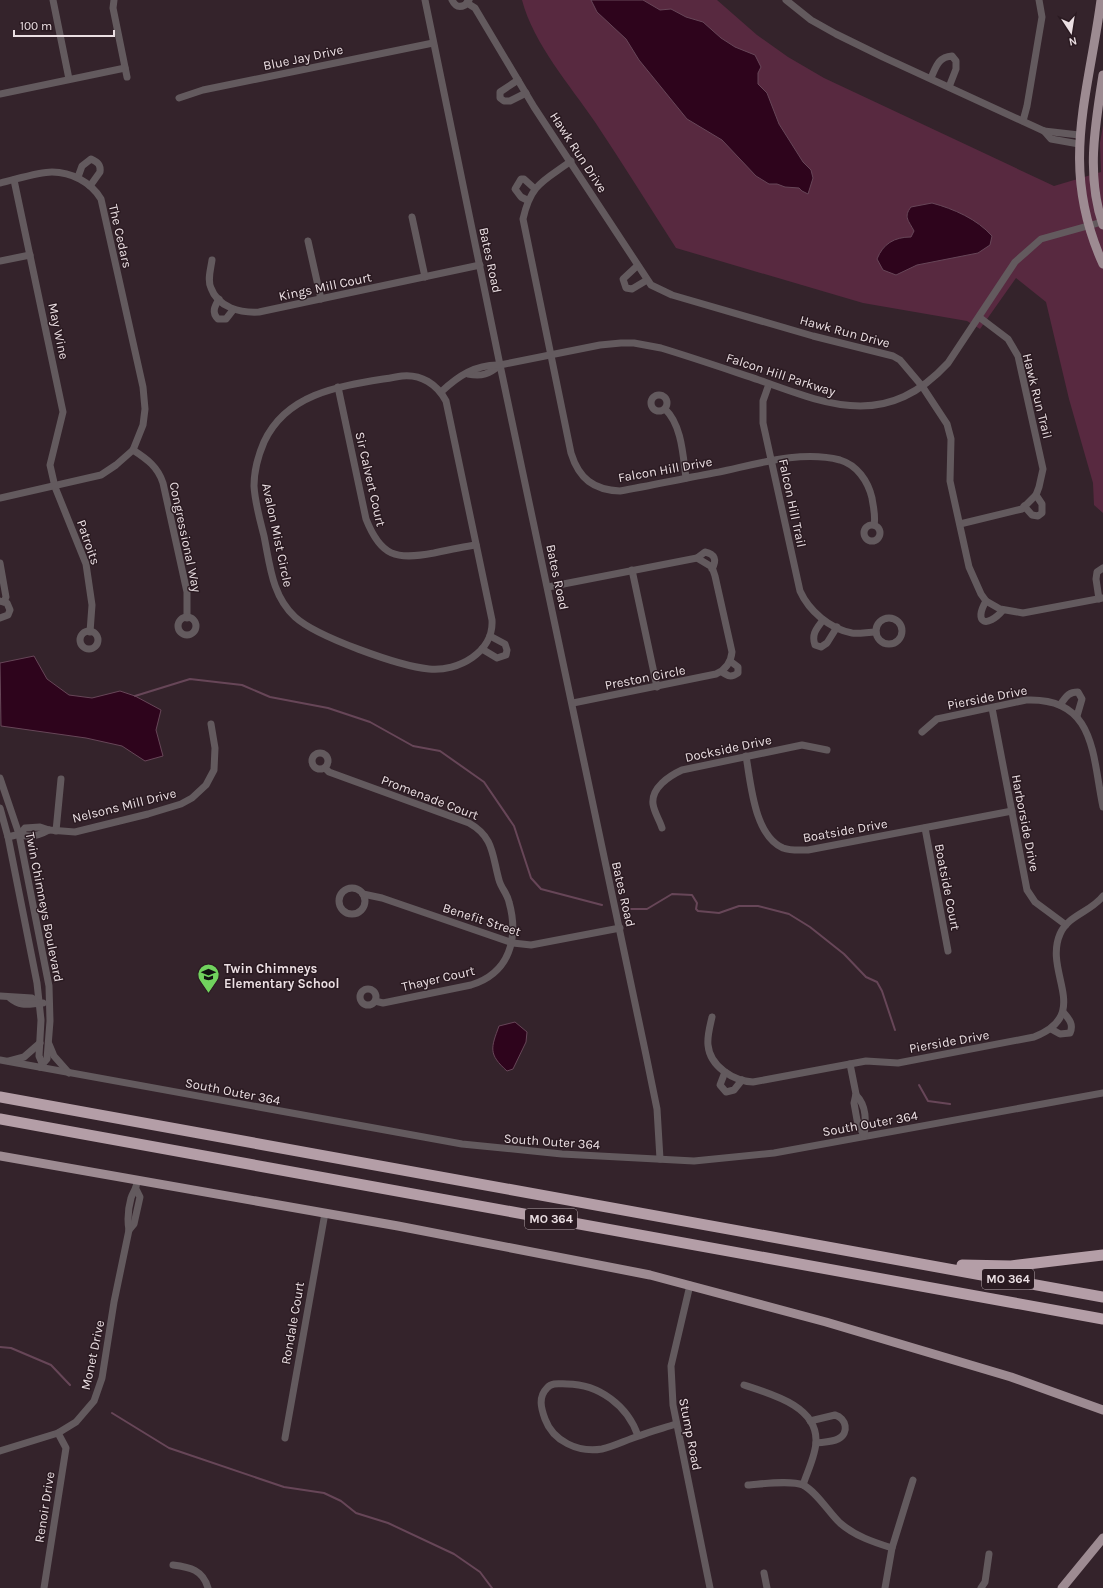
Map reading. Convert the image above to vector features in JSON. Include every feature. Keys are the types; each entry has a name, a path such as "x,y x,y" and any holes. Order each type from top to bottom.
{"highway":[{"name":"MO 364","path":"0,1097 1103,1297"},
{"name":"MO 364","path":"0,1119 1103,1319"},
{"path":"914,1263 1011,1266 1103,1255"}],"main road":[{"path":"1101,0 1079,139 1079,182 1088,226 1103,264"},
{"path":"1102,224 1095,192 1092,168 1093,143 1103,75"},
{"path":"0,1156 137,1185 325,1213 609,1266 690,1285 826,1322 1011,1377 1103,1410"},
{"path":"1062,1588 1103,1538"}],"street":[{"path":"53,0 69,79"},
{"path":"114,0 112,8 127,77"},
{"name":"Bates Road","path":"425,0 500,365 573,704 602,851 620,928 657,1109 660,1160"},
{"name":"Hawk Run Drive","path":"452,0 457,6 463,6 468,2 475,8 526,93 637,266 651,285 672,295 813,336 893,356 906,366 922,386 947,424 951,439 950,481 969,567 977,588 986,601"},
{"path":"786,0 811,20 836,34 1023,122 1044,131 1079,139"},
{"path":"1023,122 1042,17 1038,0"},
{"name":"Blue Jay Drive","path":"178,98 211,89 433,43"},
{"path":"931,78 939,60 945,56 952,56 956,61 956,69 949,87"},
{"path":"0,94 125,68"},
{"path":"518,80 504,88 500,92 500,98 504,101 510,101 526,93"},
{"path":"78,177 86,161 91,159 96,161 99,164 100,172 90,186"},
{"name":"Falcon Hill Drive","path":"571,161 534,188 527,200 523,218 571,453 574,464 582,476 591,483 609,491 620,491 772,461 808,457 839,460 853,466 860,473 871,492 874,509 874,525"},
{"name":"The Cedars","path":"0,183 51,172 78,177 96,191 101,199 143,387 145,409 143,425 133,450"},
{"name":"May Wine","path":"14,180 63,412 50,465 55,487"},
{"path":"527,200 517,193 515,189 517,183 520,180 524,180 534,188"},
{"path":"412,217 425,277"},
{"name":"Falcon Hill Parkway","path":"441,392 455,380 468,374 475,368 486,364 500,365 552,356 600,345 634,343 686,356 832,405 855,407 873,406 895,400 922,386 936,376 948,363 1015,262 1041,239 1088,226 1102,224"},
{"path":"308,241 321,299"},
{"path":"0,261 30,255"},
{"path":"212,260 209,280 211,288 220,299 233,310 226,319 218,319 214,316 214,311 220,299"},
{"name":"Kings Mill Court","path":"233,310 245,313 259,312 480,265"},
{"path":"637,266 623,279 626,288 632,289 647,280"},
{"name":"Hawk Run Trail","path":"979,317 1008,339 1018,356 1043,469 1036,495"},
{"name":"Avalon Mist Circle","path":"410,375 417,376 425,380 441,392 449,410 492,620 492,631 482,649 468,660 439,669 424,668 402,663 314,630 295,617 280,599 272,578 255,493 254,474 257,461 268,434 289,409 310,396 338,388 410,375"},
{"name":"Falcon Hill Trail","path":"769,384 763,401 763,417 799,586 805,601 813,612 823,620 851,632 876,632"},
{"name":"Sir Calvert Court","path":"338,388 366,519 372,534 381,546 396,555 410,557 476,545"},
{"path":"665,409 674,420 681,444 686,478"},
{"path":"0,498 101,476 133,450"},
{"name":"Congressional Way","path":"133,450 155,466 160,472 187,592 187,618"},
{"name":"Patroits","path":"55,487 86,564 92,605 90,632"},
{"path":"960,524 1022,509 1024,506 1036,495 1042,504 1042,513 1038,516 1032,515 1024,506"},
{"name":"Preston Circle","path":"548,587 697,558 707,562 712,569 732,652 730,661 738,667 738,673 734,676 728,676 722,672 573,704"},
{"path":"0,563 6,597 2,601 9,605 9,613 5,617 0,618"},
{"path":"1003,610 992,621 988,622 983,620 981,616 981,609 986,601 1003,610 1023,613 1101,598 1096,579 1097,572 1103,568"},
{"path":"632,570 657,687"},
{"path":"823,620 814,633 812,639 815,645 821,646 827,643 837,626"},
{"path":"482,649 497,658 506,655 507,650 505,644 490,636"},
{"path":"722,672 730,661"},
{"path":"1060,705 1071,692 1078,692 1082,699 1077,716"},
{"name":"Pierside Drive","path":"922,732 937,719 1026,700 1039,699 1060,705 1077,716 1089,737 1103,807"},
{"name":"Harborside Drive","path":"992,708 1028,890 1035,902 1066,925"},
{"name":"Nelsons Mill Drive","path":"8,837 20,834 27,837 43,834 53,830 75,832 148,814 181,804 192,798 206,785 214,770 215,748 211,724"},
{"name":"Dockside Drive","path":"662,828 653,805 654,799 662,784 670,775 690,767 802,745 827,750"},
{"name":"Boatside Drive","path":"746,756 756,810 766,834 783,848 808,850 1012,811"},
{"name":"Promenade Court","path":"325,768 329,772 469,823 486,835 492,850 501,886 509,902 514,927 513,943"},
{"name":"Twin Chimneys Boulevard","path":"0,778 20,834 49,986 47,1059 41,1065"},
{"path":"53,830 61,779"},
{"name":"Twin Chimneys Boulevard","path":"0,808 8,837 37,983 40,1003 39,1056 41,1065"},
{"name":"Boatside Court","path":"925,828 948,951"},
{"name":"Benefit Street","path":"363,894 382,898 513,943 531,945 620,928"},
{"path":"1051,1029 1060,1034 1070,1032 1072,1028 1071,1023 1063,1012 1057,950 1060,934 1066,925 1076,915 1102,899"},
{"name":"Thayer Court","path":"375,1001 383,1003 479,982 494,973 507,956 513,943"},
{"path":"0,996 10,998 16,996 32,998 40,1003 49,1003"},
{"name":"Pierside Drive","path":"712,1017 709,1031 709,1052 719,1067 725,1072 742,1080 753,1082 866,1061 898,1063 1018,1041 1034,1037 1051,1029 1057,1024 1063,1012"},
{"path":"8,1062 24,1056 40,1043"},
{"path":"48,1043 54,1056 69,1073"},
{"name":"South Outer 364","path":"0,1060 41,1065 69,1073 462,1144 562,1154 660,1160 694,1161 728,1159 774,1153 1103,1093"},
{"path":"850,1064 856,1094 854,1103 856,1120 864,1136"},
{"path":"725,1072 720,1085 726,1092 734,1090 742,1080"},
{"name":"Monet Drive","path":"0,1451 58,1432 76,1422 94,1401 102,1378 114,1302 129,1230 134,1224 140,1197 137,1185"},
{"name":"Rondale Court","path":"285,1438 325,1213"},
{"name":"Stump Road","path":"690,1285 671,1366 672,1405 710,1588"},
{"path":"638,1436 635,1428 615,1401 592,1388 572,1384 554,1383 546,1388 541,1407 548,1426 557,1438 585,1449 601,1449 676,1424"},
{"path":"744,1385 778,1396 798,1408 810,1421 815,1432 816,1443 803,1485"},
{"path":"810,1421 835,1415 842,1419 845,1423 845,1431 841,1437 830,1441 816,1443"},
{"name":"Renoir Drive","path":"44,1588 66,1448 58,1432"},
{"path":"885,1588 892,1548 913,1480"},
{"path":"748,1485 776,1483 803,1485 823,1503 839,1522 860,1536 892,1548"},
{"path":"981,1588 985,1582 989,1554"},
{"path":"173,1565 187,1566 199,1572 206,1581 208,1588"},
{"path":"764,1573 767,1588"}],"shaded area":[{"path":"522,0 717,0 757,35 788,57 824,78 1054,186 1101,172 1100,143 1103,125 1103,513 1094,505 1093,483 1069,399 1046,302 1016,278 980,329 967,321 863,303 676,248 595,122 544,49 535,33"},
{"path":"591,0 643,0 660,10 671,9 686,17 703,22 721,38 735,47 755,55 761,67 758,73 758,84 767,93 779,124 803,162 811,170 813,178 808,194 799,188 769,184 756,176 722,140 687,119 639,60 626,39 597,12"},
{"path":"932,203 965,215 986,230 992,236 990,245 978,253 917,265 896,275 883,270 877,259 882,249 894,240 911,237 914,231 907,216 911,207"},
{"path":"34,656 47,679 69,695 92,698 120,691 135,696 161,710 156,730 163,756 145,761 122,746 86,738 1,726 0,663"},
{"path":"515,1022 527,1032 526,1042 513,1069 507,1071 494,1055 493,1045 499,1026"}],"waterway":[{"path":"135,696 190,679 242,685 270,697 328,708 370,722 413,746 440,751 484,782 514,826 531,878 541,889 602,905"},
{"path":"631,909 647,909 672,894 692,895 697,903 696,909 698,911 719,913 739,906 758,906 789,914 810,927 844,954 866,977 877,982 882,991 895,1030"},
{"path":"919,1085 928,1101 950,1104"},
{"path":"0,1347 11,1348 51,1365 70,1385"},
{"path":"112,1413 169,1448 284,1487 324,1493 341,1501 356,1513 388,1523 454,1554 480,1572 492,1588"}],"place":[{"name":"Twin Chimneys Elementary School","path":"209,994"}]}
